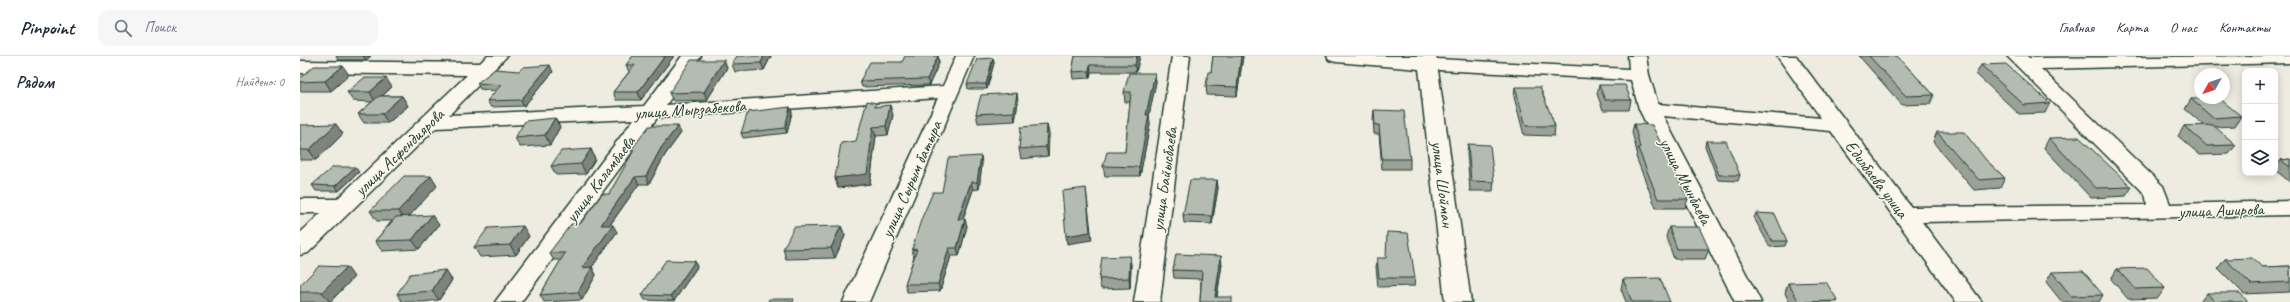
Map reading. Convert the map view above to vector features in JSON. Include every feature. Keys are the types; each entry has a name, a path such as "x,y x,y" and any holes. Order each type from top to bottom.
{"street":[{"name":"улица Каламбаева","path":"508,302 692,56"},
{"name":"улица Сырым батыра","path":"856,302 951,91 965,56"},
{"name":"улица Байысбаева","path":"1147,302 1181,56"},
{"path":"1336,56 1428,62 1638,65"},
{"name":"Едилбаева улица","path":"1786,56 1969,302"},
{"path":"2020,60 2290,57"},
{"path":"2020,60 2155,191 2159,204 2152,212"},
{"path":"300,67 492,62"},
{"name":"улица Асфендиярова","path":"300,247 492,62"},
{"name":"улица Шойман","path":"1428,62 1458,302"},
{"name":"улица Мынбаева","path":"1638,65 1649,109 1748,302"},
{"name":"улица Мырзабекова","path":"429,122 650,112 951,91"},
{"path":"1649,109 1836,125"},
{"path":"300,206 343,206"},
{"name":"улица Аширова","path":"1904,216 2290,208"}],"building":[{"path":"633,56 665,56 638,92 613,92 635,65 626,65"},
{"path":"737,56 764,56 761,63 732,64"},
{"path":"905,56 938,56 927,79 860,81 870,62 902,62"},
{"path":"1075,56 1137,56 1135,65 1090,65 1089,71 1072,72"},
{"path":"1213,56 1241,56 1237,87 1206,86 1208,72 1211,72"},
{"path":"1869,56 1897,56 1934,95 1906,96"},
{"path":"993,58 986,84 967,84 977,59"},
{"path":"691,60 724,60 704,92 669,93"},
{"path":"2006,64 2050,103 2024,105 1981,65"},
{"path":"550,65 521,100 487,101 501,85 477,83 495,69 519,71 523,67"},
{"path":"314,66 343,66 325,81 300,82 300,78"},
{"path":"1129,73 1155,73 1146,115 1149,115 1139,167 1103,166 1107,152 1125,152 1131,92 1124,92"},
{"path":"364,78 386,78 370,92 347,92"},
{"path":"1599,85 1625,85 1631,100 1605,100"},
{"path":"1515,87 1540,87 1555,126 1526,126"},
{"path":"1017,93 1014,112 976,114 981,95"},
{"path":"379,96 402,96 382,114 358,114"},
{"path":"867,101 876,103 875,107 890,105 886,126 873,127 867,174 835,178 841,143 856,141"},
{"path":"2197,104 2226,104 2241,116 2213,118"},
{"path":"790,107 785,128 741,133 748,112"},
{"path":"1374,110 1404,111 1410,159 1382,159 1379,125 1375,125"},
{"path":"555,118 545,135 515,138 525,121"},
{"path":"336,124 309,150 300,150 300,125"},
{"path":"1634,124 1652,125 1688,199 1658,199 1638,148 1640,148"},
{"path":"1047,125 1046,147 1019,149 1021,127"},
{"path":"2213,125 2236,145 2207,146 2184,126"},
{"path":"649,126 678,126 661,148 646,176 635,177 601,225 613,225 582,268 592,267 578,292 540,295 565,253 549,253 571,224 580,224 602,194 609,194 634,150 631,150"},
{"path":"1937,132 1964,132 1986,160 2005,178 1979,180"},
{"path":"2079,137 2132,187 2096,188 2049,138"},
{"path":"1706,141 1726,141 1740,175 1719,175"},
{"path":"1468,144 1490,145 1494,182 1471,181"},
{"path":"591,149 581,164 551,166 561,151"},
{"path":"981,156 977,182 971,182 958,219 965,219 957,248 949,248 938,284 905,284 917,249 912,250 921,220 933,192 942,192 948,158"},
{"path":"2290,159 2290,167 2281,160"},
{"path":"333,167 355,167 335,186 312,185"},
{"path":"404,176 431,176 398,211 370,211"},
{"path":"1190,180 1217,180 1212,216 1183,215"},
{"path":"1086,188 1090,232 1066,236 1062,191"},
{"path":"1756,213 1775,214 1787,241 1772,241"},
{"path":"432,215 412,240 375,241 396,217"},
{"path":"523,226 510,245 474,247 488,228"},
{"path":"841,226 831,248 783,249 794,227"},
{"path":"1669,227 1699,227 1709,249 1677,249"},
{"path":"1387,232 1408,233 1415,278 1379,278 1377,258 1386,258"},
{"path":"1176,254 1221,256 1215,297 1232,297 1232,302 1200,302 1202,271 1173,270"},
{"path":"1130,256 1129,278 1099,279 1102,257"},
{"path":"2252,258 2262,267 2290,266 2290,282 2251,284 2225,259"},
{"path":"666,260 695,261 671,296 642,295"},
{"path":"319,266 347,267 322,292 300,292 300,285"},
{"path":"2147,268 2165,288 2135,289 2117,269"},
{"path":"445,270 432,291 397,294 410,274"},
{"path":"2083,271 2103,295 2071,296 2052,272"},
{"path":"1660,278 1670,302 1632,302 1623,279"},
{"path":"1826,282 1838,301 1799,302 1788,283"},
{"path":"2207,293 2240,293 2248,302 2215,302"},
{"path":"769,299 794,299 793,302 768,302"}]}
